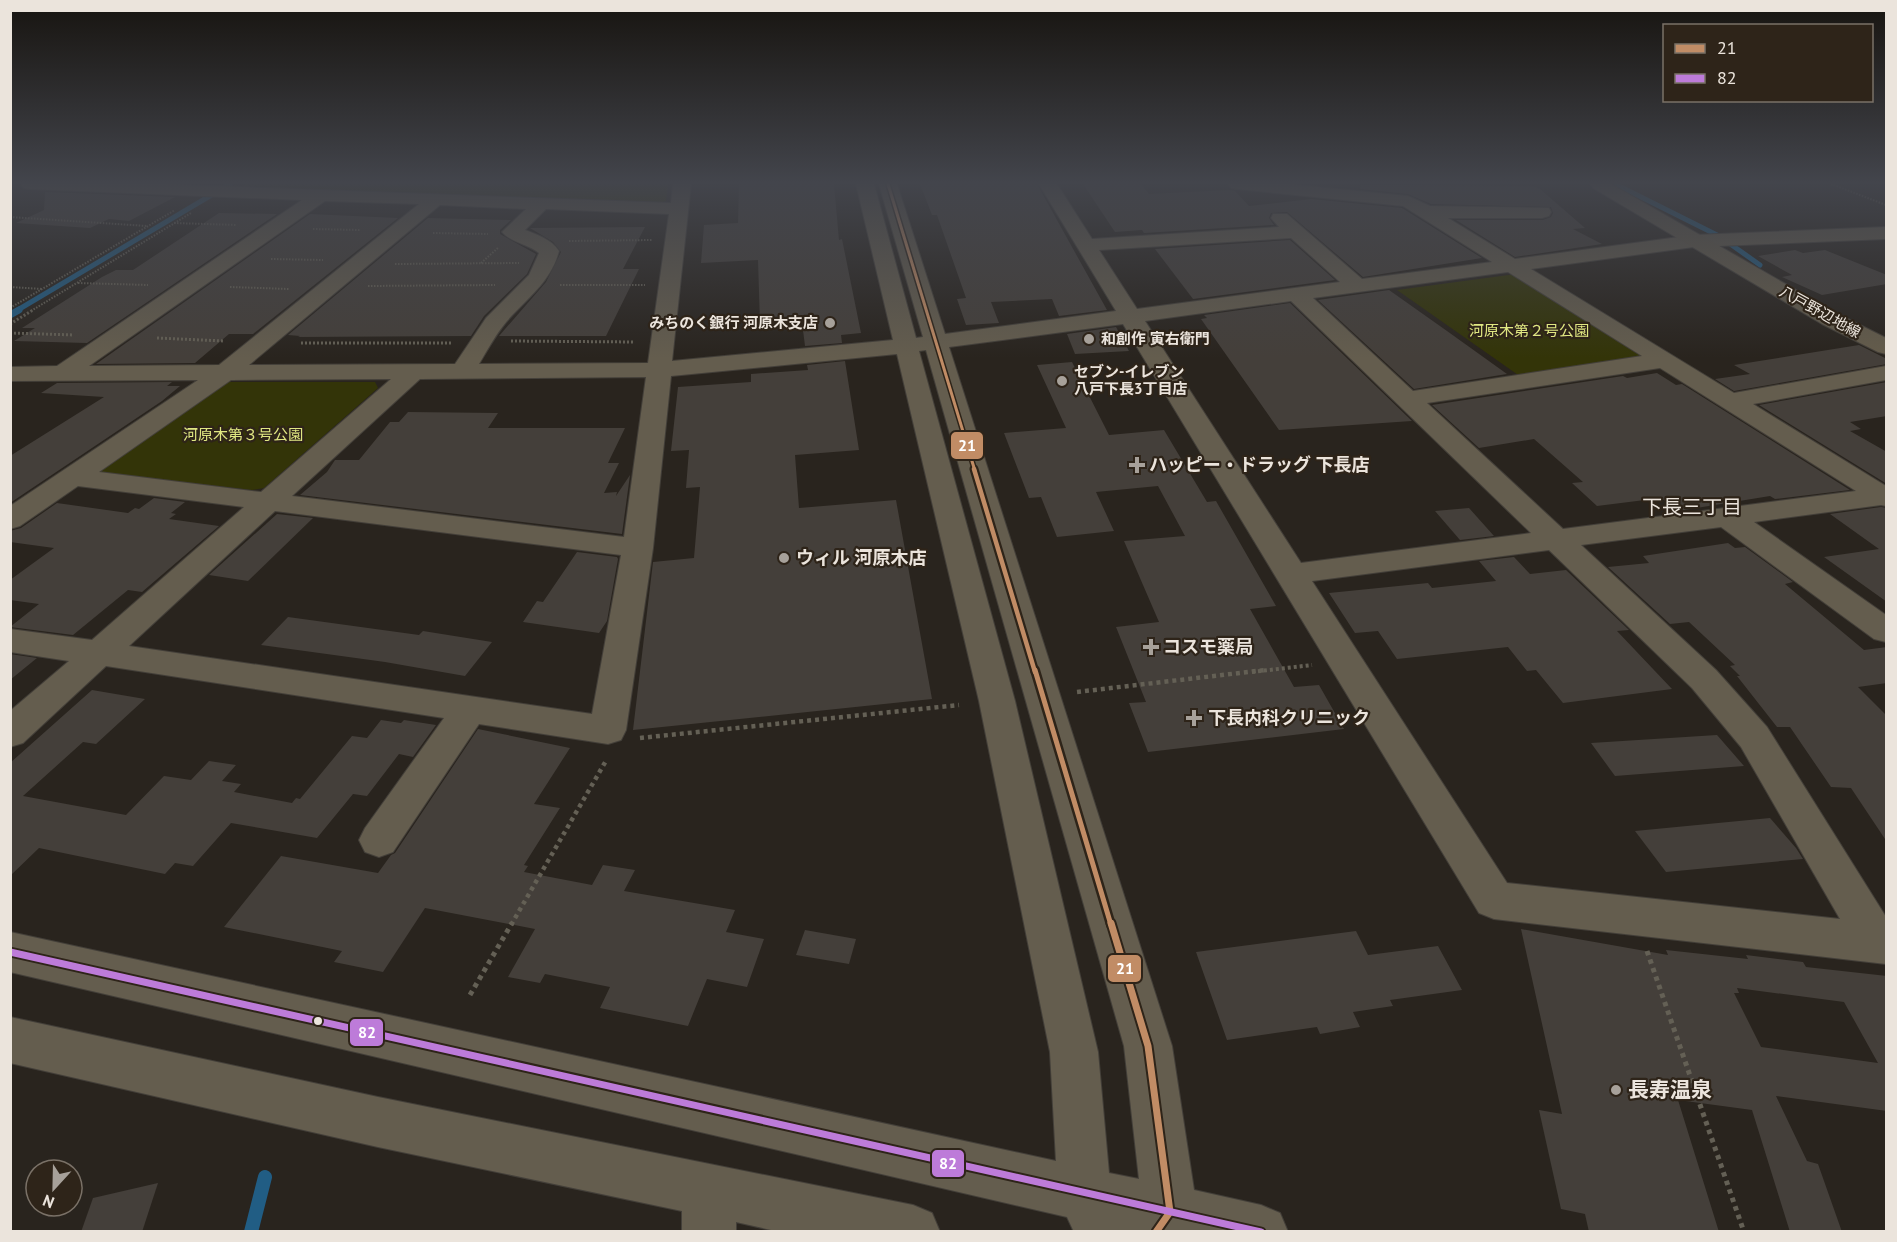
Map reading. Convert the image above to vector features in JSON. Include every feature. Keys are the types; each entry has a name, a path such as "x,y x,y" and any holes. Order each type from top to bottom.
{"main road":[{"name":"八戸野辺地線","path":"1696,242 1830,319 1887,347"}],"street":[{"path":"10,390 50,374 115,337 254,242"},
{"path":"10,520 226,372 384,242"},
{"path":"462,371 499,317 525,294 547,262 549,251 537,242"},
{"path":"10,640 470,709 613,735 675,242"},
{"path":"885,242 921,344 1148,1046 1163,1222"},
{"path":"900,242 1074,1052 1093,1213"},
{"path":"1084,242 1494,900 1882,944"},
{"path":"1086,245 1135,242"},
{"path":"1307,242 1357,286"},
{"path":"1474,242 1886,497"},
{"path":"10,374 659,370 921,344 1687,242"},
{"path":"1296,294 1704,679 1754,737 1882,944"},
{"path":"1407,399 1666,360"},
{"path":"10,733 413,372"},
{"path":"1731,401 1887,373"},
{"path":"73,477 638,548"},
{"path":"1292,574 1886,497"},
{"path":"1727,517 1887,632"},
{"path":"379,840 470,709"},
{"path":"10,952 1093,1213 1262,1232"},
{"path":"10,1040 378,1122 708,1210 913,1232"}],"path":[{"path":"10,308 122,242"},
{"path":"10,324 143,242"},
{"path":"229,259 547,262"},
{"path":"10,287 43,289"},
{"path":"10,333 261,343 642,342"},
{"path":"1077,692 1317,665"},
{"path":"470,994 613,735 959,705"},
{"path":"1645,945 1744,1232"}],"green space":[{"name":"河原木第２号公園","path":"1516,274 1650,357 1521,377 1397,290"},
{"name":"河原木第３号公園","path":"220,382 375,382 378,388 264,488 252,490 94,472"}],"building":[{"path":"175,242 236,242 87,343 14,341 35,328 22,328 102,277 116,270 133,270"},
{"path":"270,242 368,242 253,334 229,334 195,363 96,364"},
{"path":"399,242 514,242 536,254 527,274 484,316 471,336 298,337 300,336 288,335"},
{"path":"553,242 637,242 623,269 639,269 606,336 499,336 546,282 561,252"},
{"path":"703,242 843,242 861,333 841,335 842,343 805,346 802,322 760,324 758,260 701,263"},
{"path":"946,242 1069,242 1107,310 1059,316 1052,299 991,302 999,323 966,325 957,299 966,298"},
{"path":"1292,242 1335,280 1193,299 1155,249"},
{"path":"1322,242 1456,242 1482,258 1363,277"},
{"path":"1491,242 1598,242 1602,244 1515,257"},
{"path":"1795,250 1803,253 1825,250 1887,275 1887,284 1822,295 1782,277 1792,275 1758,256"},
{"path":"1389,290 1507,374 1414,389 1318,300"},
{"path":"1290,303 1412,421 1279,430 1201,319 1207,318 1204,315"},
{"path":"1116,327 1129,351 1075,354 1067,334"},
{"path":"1859,345 1887,359 1887,364 1734,391 1715,379 1750,374 1734,365"},
{"path":"845,361 859,450 795,455 799,508 896,500 932,699 633,730 653,562 694,558 700,487 686,488 689,450 671,451 678,387 751,382 751,374 808,370 807,365"},
{"path":"1072,362 1109,435 1164,430 1207,502 1216,501 1276,606 1250,609 1294,687 1319,685 1344,729 1148,752 1129,703 1146,702 1116,627 1159,622 1124,541 1185,536 1158,486 1096,492 1114,531 1057,537 1041,497 1029,498 1004,433 1066,428 1037,365"},
{"path":"1657,373 1676,385 1682,384 1850,490 1775,499 1770,496 1678,511 1661,498 1597,506 1572,483 1583,482 1534,439 1479,448 1432,405 1623,376 1627,378"},
{"path":"172,382 167,386 180,386 162,401 10,503 10,456 104,397 41,393 57,383"},
{"path":"1887,382 1887,416 1850,422 1861,429 1850,431 1887,452 1887,484 1759,405"},
{"path":"408,412 498,413 488,428 625,428 608,463 619,463 604,493 617,492 616,496 630,475 622,534 300,495 327,472 335,460 359,460 390,422 399,422"},
{"path":"154,498 185,502 171,513 176,514 169,519 219,526 142,592 128,590 73,635 10,627 39,604 10,600 10,580 54,548 10,542 10,531 21,528 57,503 128,513 135,508 139,509"},
{"path":"1469,508 1494,536 1460,540 1435,511"},
{"path":"1887,508 1887,602 1824,557 1879,549 1830,514"},
{"path":"277,514 313,518 248,581 209,575"},
{"path":"1728,543 1735,548 1745,547 1793,582 1785,584 1864,650 1887,647 1887,683 1858,687 1887,716 1887,842 1851,788 1831,787 1790,727 1777,727 1737,676 1740,676 1730,666 1735,665 1689,622 1670,624 1608,567 1649,563 1643,556"},
{"path":"577,552 617,557 618,559 607,621 599,633 523,622 537,601 543,602"},
{"path":"1514,557 1530,574 1566,570 1629,630 1617,631 1672,689 1563,703 1536,670 1527,671 1508,647 1397,659 1378,631 1355,633 1329,593 1428,583 1432,588 1496,581 1479,561"},
{"path":"288,617 419,635 423,631 492,642 465,676 385,662 261,645"},
{"path":"10,654 37,658 10,680"},
{"path":"92,690 145,699 96,744 83,742 23,796 126,815 164,776 191,780 209,761 236,765 222,781 241,784 234,792 292,803 296,798 300,799 352,736 367,738 381,720 401,723 404,720 436,725 413,757 399,754 367,796 353,794 317,838 231,823 193,866 175,863 165,874 39,848 10,876 10,763"},
{"path":"478,729 570,748 534,804 560,808 524,865 528,866 524,872 592,885 603,865 635,870 624,891 735,910 726,932 764,939 747,987 707,979 688,1026 600,1008 610,987 545,974 540,983 508,977 535,929 425,908 383,972 334,962 342,951 224,927 281,856 378,873 395,853"},
{"path":"1717,735 1744,766 1615,776 1591,743"},
{"path":"1770,818 1803,859 1666,872 1635,831"},
{"path":"1521,929 1668,955 1666,950 1748,959 1746,955 1803,962 1806,967 1887,976 1887,1111 1776,1096 1807,1161 1818,1164 1842,1232 1790,1232 1752,1110 1678,1100 1719,1232 1589,1232 1585,1214 1561,1209 1539,1110 1562,1114","holes":["1737,988 1844,1002 1878,1063 1761,1047 1734,993 1739,993"]},
{"path":"805,930 856,939 849,964 796,955"},
{"path":"1356,931 1368,955 1438,946 1462,990 1390,1000 1393,1006 1353,1012 1360,1027 1320,1034 1317,1027 1227,1040 1196,952"},
{"path":"158,1183 142,1232 81,1232 93,1198"}],"waterway":[{"path":"16,311 132,242"},
{"path":"1727,242 1760,265"},
{"path":"10,315 19,310"},
{"path":"251,1232 265,1177"}],"transit line":[{"name":"21","path":"905,242 1148,1046 1170,1212 1156,1232"},
{"name":"82","path":"10,952 1261,1232"}],"place":[{"name":"みちのく銀行 河原木支店","path":"830,323"},
{"name":"和創作 寅右衛門","path":"1089,339"},
{"name":"セブン-イレブン 八戸下長3丁目店","path":"1062,381"},
{"name":"ハッピー・ドラッグ 下長店","path":"1137,465"},
{"name":"ウィル 河原木店","path":"784,558"},
{"name":"コスモ薬局","path":"1151,647"},
{"name":"下長内科クリニック","path":"1194,718"},
{"name":"長寿温泉","path":"1616,1090"}],"district":[{"name":"下長三丁目","path":"1692,507"}]}
